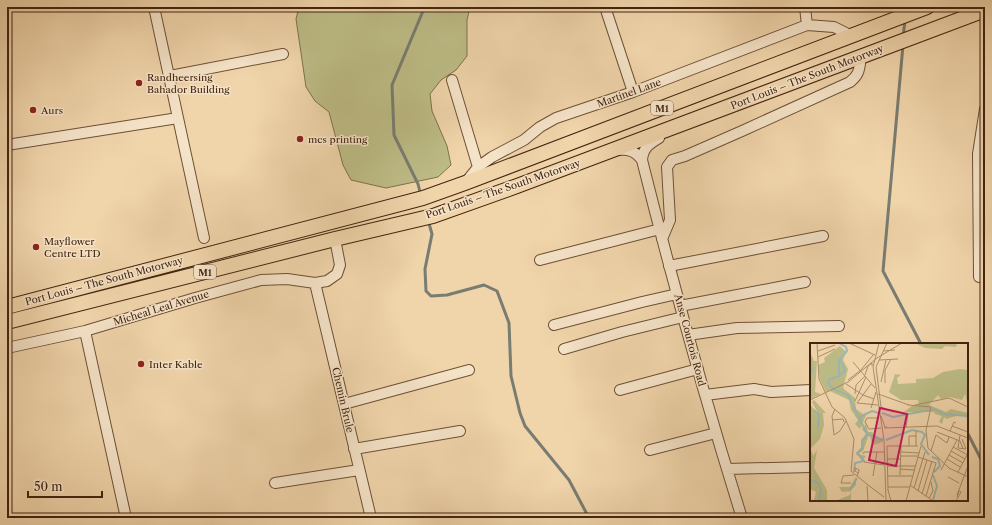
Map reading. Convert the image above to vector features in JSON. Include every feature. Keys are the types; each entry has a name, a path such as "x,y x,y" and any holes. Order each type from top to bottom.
{"highway":[{"name":"Port Louis – The South Motorway","path":"7,307 394,204 423,198 924,8"},
{"name":"Port Louis – The South Motorway","path":"7,322 335,239 433,216 985,10"}],"street":[{"path":"154,7 204,238"},
{"path":"605,7 633,92"},
{"path":"805,7 807,25 834,27 852,36"},
{"name":"Martinel Lane","path":"464,183 478,167 492,157 524,140 540,127 556,118 633,92 807,25"},
{"path":"170,76 283,54"},
{"path":"662,239 670,220 666,167 672,160 742,131 850,82 857,76 861,57"},
{"path":"452,80 478,167"},
{"path":"979,277 978,154 985,109"},
{"path":"7,145 178,118"},
{"path":"642,160 643,151 649,143 688,122"},
{"path":"609,151 632,150 638,154 642,160"},
{"name":"Anse Courtois Road","path":"642,160 688,335 742,518"},
{"path":"540,260 660,229"},
{"path":"669,266 822,236"},
{"path":"315,282 327,281 336,274 340,265 335,239"},
{"name":"Micheal Leal Avenue","path":"7,348 84,331 261,280 287,279 315,282"},
{"name":"Chemin Brule","path":"315,282 371,518"},
{"path":"680,306 805,282"},
{"path":"554,325 677,294"},
{"path":"564,349 622,332 683,317"},
{"path":"688,335 737,328 839,326"},
{"path":"84,331 126,518"},
{"path":"620,390 698,369"},
{"path":"344,404 469,370"},
{"path":"705,395 754,389 771,392 810,390"},
{"path":"354,449 460,431"},
{"path":"650,450 716,433"},
{"path":"727,469 810,467"},
{"path":"275,483 360,470"}],"shaded area":[{"path":"299,7 470,7 467,20 467,56 456,70 441,80 430,94 432,111 447,146 451,165 438,177 386,188 351,180 343,165 329,112 315,101 306,87 296,19"}],"waterway":[{"path":"421,196 418,184 394,135 392,85 423,11 427,7"},
{"path":"903,37 905,21"},
{"path":"903,45 883,271 920,343"},
{"path":"428,220 432,234 425,269 426,291 431,296 447,295 484,285 497,291 509,323 511,376 520,413 525,426 569,480 589,518"},
{"path":"968,434 985,467"}],"place":[{"name":"Randheersing Bahador Building","path":"139,83"},
{"name":"Aurs","path":"33,110"},
{"name":"mcs printing","path":"300,139"},
{"name":"Mayflower Centre LTD","path":"36,247"},
{"name":"Inter Kable","path":"141,364"}]}
